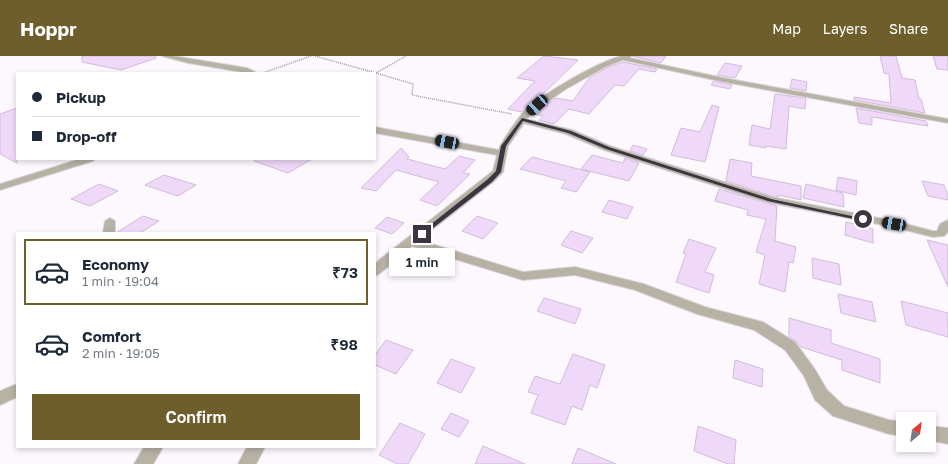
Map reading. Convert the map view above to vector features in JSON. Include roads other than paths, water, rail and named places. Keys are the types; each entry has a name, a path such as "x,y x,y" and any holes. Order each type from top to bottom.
{"street":[{"path":"166,56 252,72"},
{"path":"376,271 383,263 412,242 498,172 504,146 523,118 552,93 625,57 719,79 948,121"},
{"path":"523,118 569,132 607,148 770,200 894,224 933,234 940,234 944,230 944,226 948,223"},
{"path":"376,130 502,153"},
{"path":"0,187 87,160"},
{"path":"109,232 110,221"},
{"path":"412,242 523,276 575,271 639,287 702,311 758,326 790,346 809,372 821,395 839,412 896,428"},
{"path":"0,398 16,390"},
{"path":"936,434 948,436"},
{"path":"143,464 153,448"},
{"path":"248,464 256,448"}]}
